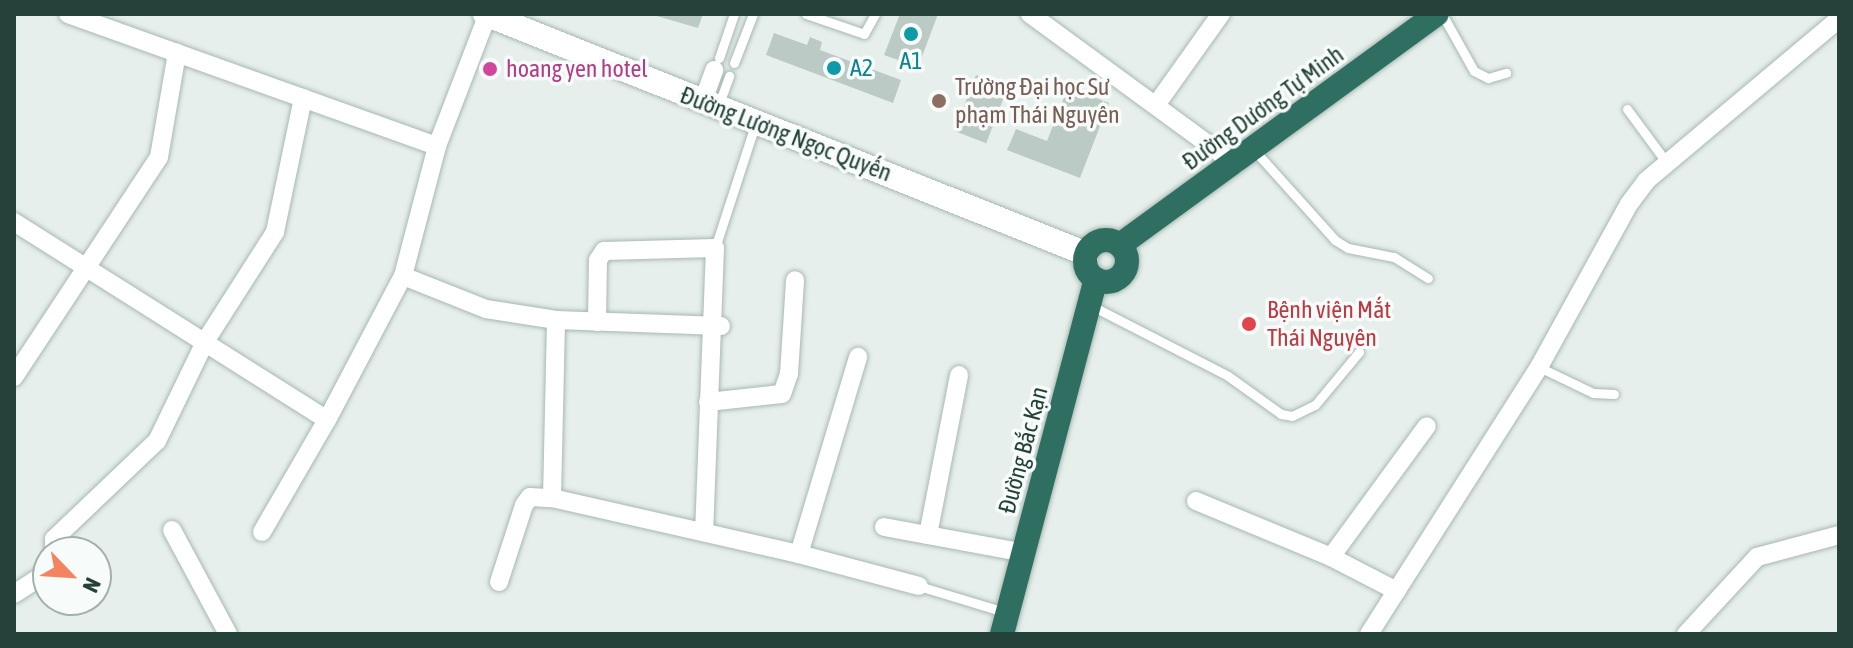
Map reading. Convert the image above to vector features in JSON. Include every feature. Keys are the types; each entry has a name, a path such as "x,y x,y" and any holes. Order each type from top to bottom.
{"highway":[{"name":"Đường Dương Tự Minh","path":"1120,245 1245,158 1440,14"},
{"path":"1101,241 1120,245 1126,253 1124,273 1116,280 1096,279 1086,264 1087,254 1101,241"},
{"name":"Đường Bắc Kạn","path":"1005,624 1096,279"}],"main road":[{"name":"Đường Lương Ngọc Quyến","path":"487,14 1087,254"}],"street":[{"path":"68,14 437,146"},
{"path":"262,532 327,420 403,276 437,146 487,14"},
{"path":"1030,14 1156,105 1245,158"},
{"path":"1156,105 1221,14"},
{"path":"1369,634 1539,367 1608,235 1647,180 1839,19"},
{"path":"14,377 159,157 177,53"},
{"path":"710,104 720,68"},
{"path":"57,536 157,441 206,340 275,232 303,98"},
{"path":"14,222 206,340 327,420"},
{"path":"597,322 598,260 604,251 715,248 717,326 708,402 704,530"},
{"path":"403,276 486,309 556,320 717,326"},
{"path":"708,402 782,394 789,374 795,280"},
{"path":"552,498 556,320"},
{"path":"799,554 858,357"},
{"path":"928,535 959,375"},
{"path":"1331,557 1427,426"},
{"path":"499,582 524,505 530,497 552,498 673,528 704,530 919,586"},
{"path":"1196,501 1331,557 1397,591"},
{"path":"884,527 1025,553"},
{"path":"172,530 228,634"},
{"path":"1686,634 1757,557 1839,535"},
{"path":"14,594 32,582"}],"lane":[{"path":"720,68 734,14"},
{"path":"734,63 753,14"},
{"path":"806,14 859,34 868,31 875,14"},
{"path":"1440,14 1474,71 1488,78 1506,73"},
{"path":"1627,109 1667,163"},
{"path":"715,248 756,122"},
{"path":"1245,158 1335,240 1348,248 1394,257 1428,278"},
{"path":"1090,305 1228,376 1281,414 1292,416 1315,405 1359,352"},
{"path":"1539,367 1593,393 1614,394"},
{"path":"919,586 1005,624"}],"building":[{"path":"650,14 703,14 698,28"},
{"name":"A1","path":"900,14 938,14 918,67 884,55"},
{"name":"A2","path":"774,33 807,45 810,37 822,42 820,50 901,80 893,103 766,55"},
{"path":"976,75 1008,87 986,143 954,131"},
{"path":"1068,87 1109,103 1080,178 1007,150 1016,129 1047,141"}],"place":[{"name":"A1","path":"911,34"},
{"name":"A2","path":"834,68"},
{"name":"hoang yen hotel","path":"490,69"},
{"name":"Trường Đại học Sư phạm Thái Nguyên","path":"939,101"},
{"name":"Bệnh viện Mắt Thái Nguyên","path":"1249,324"}]}
